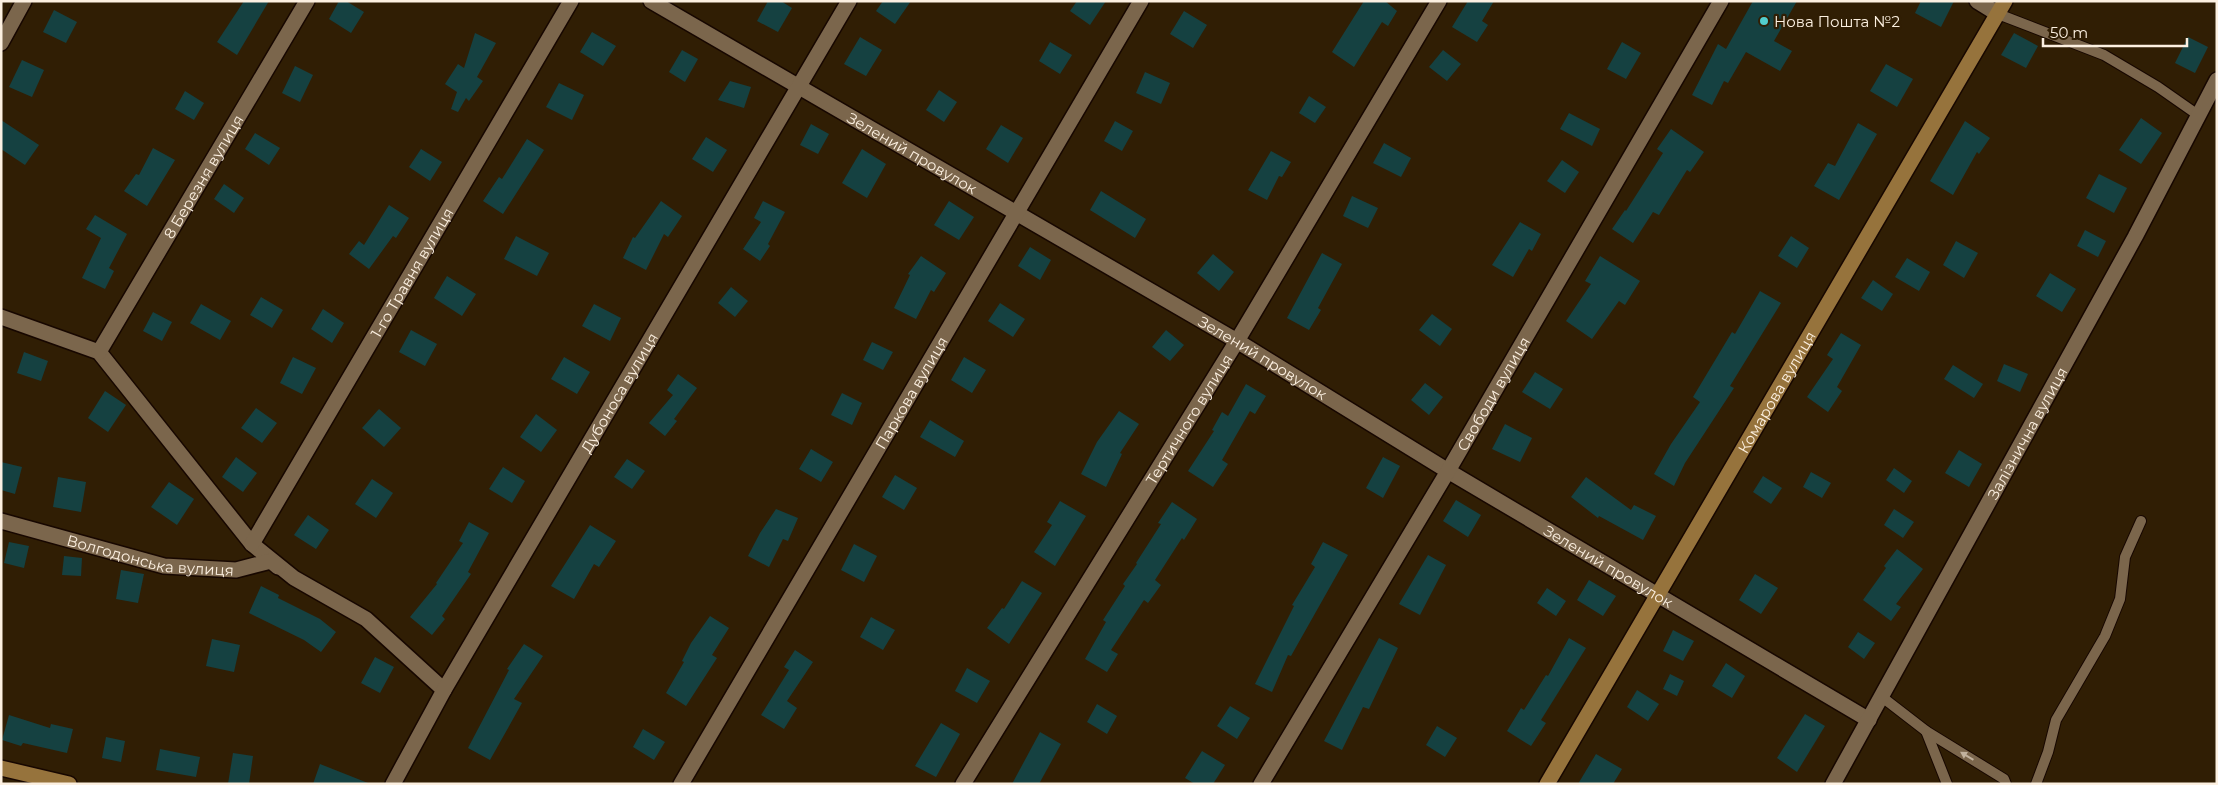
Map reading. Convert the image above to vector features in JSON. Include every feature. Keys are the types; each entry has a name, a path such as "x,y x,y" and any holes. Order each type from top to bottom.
{"main road":[{"name":"Комарова вулиця","path":"1547,784 2001,7"},
{"path":"1,768 69,784"}],"street":[{"path":"1,42 24,1"},
{"name":"8 Березня вулиця","path":"99,352 307,1"},
{"name":"1-го Травня вулиця","path":"252,544 571,1"},
{"name":"Зелений провулок","path":"651,1 1016,214 1237,340 1448,472 1869,720"},
{"name":"Дубоноса вулиця","path":"393,784 444,690 849,1"},
{"name":"Паркова вулиця","path":"681,784 1141,1"},
{"name":"Тертичного вулиця","path":"963,784 1237,340 1439,1"},
{"name":"Свободи вулиця","path":"1261,784 1448,472 1721,1"},
{"path":"1977,1 2001,7"},
{"name":"Залізнична вулиця","path":"1833,784 2135,237 2217,80"},
{"path":"1,317 99,352 252,544 294,578 366,619 444,690"},
{"name":"Волгодонська вулиця","path":"1,521 164,566 236,570 271,561 294,578"}],"lane":[{"path":"2001,7 2104,55 2158,87 2198,115"},
{"path":"2036,784 2048,752 2056,720 2105,636 2120,599 2124,557 2141,521"},
{"path":"1882,697 1926,731 2004,779 2006,784"},
{"path":"1926,731 1947,784"}],"building":[{"path":"244,1 269,1 237,55 217,42"},
{"path":"339,1 346,1 364,12 351,33 329,19"},
{"path":"768,1 781,1 792,8 778,32 757,21"},
{"path":"883,1 911,1 895,24 876,11"},
{"path":"1077,1 1106,1 1090,25 1070,11"},
{"path":"1364,1 1385,1 1397,11 1388,26 1382,22 1354,67 1332,52"},
{"path":"1468,1 1494,1 1482,21 1488,25 1477,42 1452,27"},
{"name":"Нова Пошта №2","path":"1753,1 1797,1 1774,41 1792,51 1780,71 1746,52 1728,83 1724,81 1712,105 1692,95 1718,44 1726,49"},
{"path":"1921,1 1954,1 1941,27 1915,13"},
{"path":"54,10 77,22 66,43 43,32"},
{"path":"1184,11 1207,25 1193,48 1170,34"},
{"path":"592,32 616,46 603,66 580,52"},
{"path":"475,33 496,43 477,77 483,81 469,101 466,98 458,112 451,109 457,92 445,84 458,64 464,68"},
{"path":"2014,33 2038,46 2026,68 2001,55"},
{"path":"860,37 882,50 866,76 844,64"},
{"path":"2188,37 2208,47 2195,73 2175,63"},
{"path":"1050,42 1072,55 1060,74 1039,61"},
{"path":"1622,42 1641,53 1626,79 1607,69"},
{"path":"682,50 698,59 685,82 669,72"},
{"path":"1443,50 1461,64 1447,81 1429,67"},
{"path":"22,60 44,70 32,97 9,87"},
{"path":"1886,64 1913,79 1897,107 1870,91"},
{"path":"295,66 313,75 300,102 282,93"},
{"path":"1145,72 1170,83 1161,104 1136,93"},
{"path":"730,81 751,87 744,108 718,100"},
{"path":"559,83 584,95 572,120 546,107"},
{"path":"939,90 957,102 944,122 926,110"},
{"path":"185,91 204,103 194,120 175,109"},
{"path":"1309,96 1326,107 1315,123 1299,113"},
{"path":"1569,113 1600,129 1592,146 1560,129"},
{"path":"2141,118 2162,133 2141,164 2119,150"},
{"path":"1,120 39,145 25,165 1,149"},
{"path":"1115,121 1133,131 1122,151 1104,141"},
{"path":"1965,121 1990,138 1979,154 1977,152 1953,195 1930,181"},
{"path":"1858,123 1877,134 1839,200 1814,186 1828,163 1835,166"},
{"path":"811,124 829,134 818,154 800,145"},
{"path":"1001,125 1023,138 1008,163 986,149"},
{"path":"1671,129 1704,152 1690,172 1687,170 1659,215 1653,212 1633,243 1612,229 1626,211 1663,153 1657,149"},
{"path":"255,133 280,148 269,165 245,149"},
{"path":"706,137 727,150 713,172 692,159"},
{"path":"527,139 544,150 503,214 483,201 499,177 502,179"},
{"path":"1384,143 1411,158 1401,177 1373,163"},
{"path":"153,148 175,160 147,206 124,191 136,174 139,175"},
{"path":"421,149 442,162 430,181 409,167"},
{"path":"862,149 886,164 867,198 842,183"},
{"path":"1271,151 1291,162 1282,177 1279,176 1267,200 1248,190"},
{"path":"1562,160 1579,172 1565,193 1547,181"},
{"path":"2099,174 2127,188 2114,213 2086,198"},
{"path":"224,184 244,198 234,213 214,199"},
{"path":"1101,191 1146,219 1135,238 1090,210"},
{"path":"1352,196 1378,208 1368,228 1343,216"},
{"path":"661,201 682,216 668,237 664,234 646,270 623,258 633,237 635,238"},
{"path":"763,201 785,212 768,244 770,246 760,261 743,249 761,222 754,218"},
{"path":"949,201 974,217 959,240 934,225"},
{"path":"389,205 409,218 396,238 393,236 369,269 349,254 359,241 364,245"},
{"path":"95,215 127,234 109,268 114,271 105,289 82,278 101,238 86,229"},
{"path":"1520,222 1541,234 1532,251 1529,249 1513,277 1492,265"},
{"path":"2085,230 2106,241 2098,257 2077,246"},
{"path":"516,236 549,253 537,276 504,259"},
{"path":"1791,236 1809,248 1797,268 1778,256"},
{"path":"1956,241 1978,253 1964,278 1943,265"},
{"path":"1030,247 1051,260 1040,280 1018,266"},
{"path":"1322,253 1342,264 1318,308 1321,310 1309,330 1287,318"},
{"path":"1213,254 1234,272 1219,291 1197,273"},
{"path":"921,256 946,273 934,292 931,290 916,319 894,308 910,275 908,274"},
{"path":"1600,256 1640,281 1625,305 1619,301 1592,339 1566,321 1591,284 1585,281"},
{"path":"1907,258 1930,272 1919,291 1895,277"},
{"path":"2050,273 2076,289 2062,312 2036,296"},
{"path":"447,276 476,294 462,316 434,298"},
{"path":"1873,280 1893,294 1882,311 1861,298"},
{"path":"731,287 748,301 735,317 718,303"},
{"path":"1760,291 1781,303 1730,386 1734,388 1685,463 1674,486 1654,474 1671,444 1700,402 1693,397 1732,332 1735,334"},
{"path":"261,297 283,310 272,328 250,315"},
{"path":"1000,303 1025,319 1013,337 988,321"},
{"path":"201,304 231,321 220,340 190,323"},
{"path":"594,304 621,318 610,341 582,326"},
{"path":"323,309 344,323 332,343 311,329"},
{"path":"153,312 172,322 162,341 143,331"},
{"path":"1432,314 1452,329 1440,346 1419,330"},
{"path":"411,330 437,344 425,366 399,352"},
{"path":"1166,330 1184,345 1170,361 1152,347"},
{"path":"1841,333 1861,345 1837,387 1842,391 1828,412 1807,397 1833,359 1827,355"},
{"path":"872,342 893,352 883,370 863,360"},
{"path":"24,352 48,361 41,381 17,373"},
{"path":"293,357 316,368 302,394 280,383"},
{"path":"564,357 590,372 577,394 551,379"},
{"path":"964,357 986,370 972,393 951,380"},
{"path":"2004,364 2028,374 2020,392 1997,381"},
{"path":"1953,365 1983,384 1974,398 1944,379"},
{"path":"1535,372 1563,389 1550,409 1522,392"},
{"path":"678,374 697,388 674,419 677,421 665,436 649,423 673,395 667,390"},
{"path":"1425,383 1443,397 1429,415 1411,400"},
{"path":"1246,384 1266,396 1255,414 1250,411 1222,460 1228,464 1213,487 1188,471 1214,431 1212,430 1222,412 1228,416"},
{"path":"105,391 126,405 108,432 88,418"},
{"path":"842,393 862,403 852,425 831,415"},
{"path":"256,408 277,423 262,443 241,428"},
{"path":"379,409 401,428 384,447 362,428"},
{"path":"1119,411 1139,424 1120,453 1122,454 1106,487 1081,474 1097,442"},
{"path":"536,414 557,430 541,452 520,437"},
{"path":"930,420 964,441 955,457 920,437"},
{"path":"1505,424 1532,438 1520,462 1492,449"},
{"path":"811,449 833,462 821,482 799,469"},
{"path":"1959,450 1982,464 1969,487 1945,473"},
{"path":"236,457 257,473 243,492 222,477"},
{"path":"1383,457 1400,466 1383,498 1366,488"},
{"path":"627,459 645,471 632,489 614,477"},
{"path":"1,462 22,467 15,494 1,490"},
{"path":"503,467 525,481 512,503 489,489"},
{"path":"1894,468 1912,481 1904,493 1886,480"},
{"path":"1811,472 1831,483 1822,498 1803,487"},
{"path":"895,475 917,488 904,510 882,497"},
{"path":"1763,476 1782,488 1771,504 1753,492"},
{"path":"58,477 86,482 81,512 53,507"},
{"path":"1586,477 1631,510 1634,505 1656,516 1643,540 1599,516 1598,518 1571,497"},
{"path":"372,479 393,493 376,518 355,504"},
{"path":"169,482 194,499 177,525 151,507"},
{"path":"1456,500 1481,515 1468,537 1443,521"},
{"path":"1060,501 1086,516 1055,566 1034,552 1052,525 1047,522"},
{"path":"1172,502 1197,519 1184,540 1182,538 1155,580 1161,585 1148,603 1144,600 1111,650 1118,654 1107,672 1085,659 1106,622 1103,620 1125,586 1123,584 1161,524 1158,523"},
{"path":"776,509 798,518 788,541 783,539 769,567 748,556"},
{"path":"1894,509 1914,522 1903,538 1884,525"},
{"path":"308,515 329,530 316,549 294,535"},
{"path":"469,522 489,533 468,572 471,574 442,616 445,619 432,635 410,617 437,584 463,543 459,541"},
{"path":"590,525 616,541 599,567 594,564 574,599 551,586"},
{"path":"9,542 29,546 24,568 4,563"},
{"path":"1323,542 1348,555 1291,656 1288,655 1272,692 1255,684 1294,606 1292,605 1315,567 1311,564"},
{"path":"854,544 877,556 864,582 841,570"},
{"path":"1897,549 1923,569 1896,604 1901,607 1891,621 1863,600"},
{"path":"1428,555 1446,565 1420,615 1399,604"},
{"path":"64,556 82,558 81,576 62,575"},
{"path":"121,570 144,574 138,603 116,599"},
{"path":"1755,574 1778,588 1761,614 1739,600"},
{"path":"1589,580 1616,596 1603,616 1577,600"},
{"path":"1022,581 1042,593 1009,644 987,628 1002,608 1004,609"},
{"path":"261,586 279,595 278,598 320,619 336,632 321,652 304,640 249,613"},
{"path":"1547,588 1566,601 1556,616 1537,603"},
{"path":"710,616 729,628 712,655 717,658 686,706 666,693 684,662 682,661 691,643"},
{"path":"871,617 895,630 883,650 860,637"},
{"path":"1673,630 1694,641 1683,661 1663,651"},
{"path":"1858,632 1875,643 1864,659 1848,647"},
{"path":"1379,638 1398,648 1369,709 1363,707 1342,750 1324,741"},
{"path":"1569,638 1586,648 1541,720 1546,723 1531,746 1507,731 1521,708 1524,710 1546,675 1548,676"},
{"path":"212,639 240,645 234,672 206,666"},
{"path":"524,644 543,656 514,699 522,703 490,760 468,748 509,670 507,669"},
{"path":"795,650 813,662 787,701 797,708 784,729 761,715 789,670 784,667"},
{"path":"375,657 394,667 380,693 361,683"},
{"path":"1726,663 1745,676 1732,698 1712,686"},
{"path":"967,668 990,681 977,703 955,691"},
{"path":"1670,674 1684,681 1677,696 1663,689"},
{"path":"1637,690 1659,704 1648,721 1627,707"},
{"path":"1097,704 1117,716 1107,734 1087,722"},
{"path":"1230,706 1250,718 1237,739 1217,726"},
{"path":"1805,714 1825,726 1797,772 1777,758"},
{"path":"9,715 50,728 51,724 73,729 67,753 23,743 21,746 2,740"},
{"path":"941,723 960,734 936,777 915,766"},
{"path":"1437,726 1457,738 1445,757 1426,745"},
{"path":"643,729 665,742 654,760 633,747"},
{"path":"1040,732 1061,744 1039,784 1012,784"},
{"path":"106,737 125,741 121,762 102,758"},
{"path":"160,749 200,757 196,777 156,770"},
{"path":"1202,751 1225,765 1213,784 1195,784 1185,778"},
{"path":"233,753 253,756 249,784 228,784"},
{"path":"1596,754 1622,769 1613,784 1578,784"},
{"path":"320,764 368,783 368,784 313,784"}],"place":[{"name":"Нова Пошта №2","path":"1764,21"}]}
